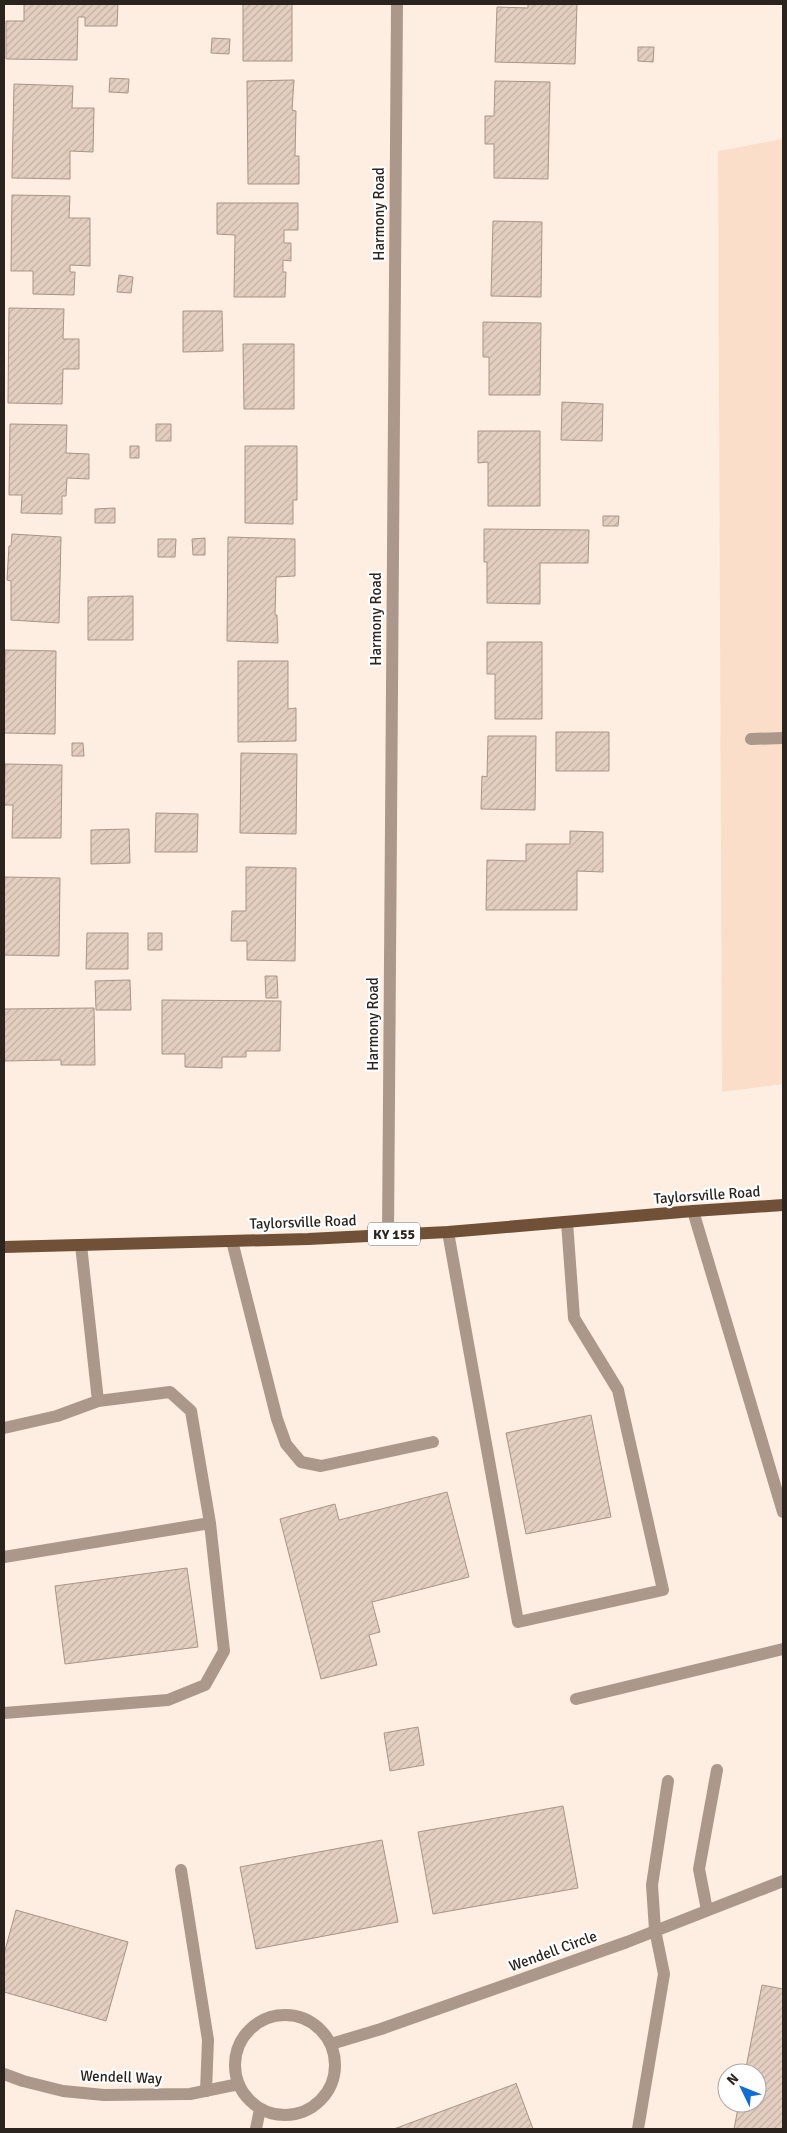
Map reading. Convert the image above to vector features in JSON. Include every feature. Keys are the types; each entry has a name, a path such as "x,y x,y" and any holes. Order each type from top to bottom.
{"main road":[{"name":"Taylorsville Road","path":"4,1247 232,1241 448,1232 783,1205"}],"street":[{"name":"Harmony Road","path":"388,1235 397,4"},
{"path":"751,739 783,738"},
{"path":"693,1211 783,1512"},
{"path":"448,1232 518,1622 663,1590 618,1390 574,1318 567,1222"},
{"path":"232,1241 277,1419 286,1444 301,1462 321,1466 433,1442"},
{"path":"82,1245 98,1401"},
{"path":"4,1428 57,1416 98,1401 170,1392 191,1412 210,1523 224,1651 205,1685 168,1700 4,1714"},
{"path":"4,1557 210,1523"},
{"path":"576,1699 783,1649"},
{"path":"707,1910 700,1869 717,1770"},
{"path":"638,2129 664,1974 655,1930 652,1885 668,1781"},
{"path":"181,1870 208,2040 206,2091"},
{"name":"Wendell Circle","path":"331,2044 382,2029 655,1930 783,1881"},
{"path":"291,2015 308,2020 322,2030 331,2044 335,2060 334,2075 328,2090 319,2102 306,2111 290,2115 275,2115 260,2109 248,2099 239,2084 235,2067 237,2050 245,2035 258,2023 274,2016 291,2015"},
{"name":"Wendell Way","path":"4,2074 63,2091 104,2095 190,2094 239,2084"},
{"path":"256,2129 260,2109"}],"shaded area":[{"path":"783,139 783,1084 722,1092 718,151"}],"building":[{"path":"24,4 118,4 117,26 85,26 85,17 78,17 77,60 6,59 6,21 24,21"},
{"path":"243,4 292,4 292,61 243,61"},
{"path":"528,4 577,4 575,64 495,62 497,7 528,8"},
{"path":"212,38 230,39 229,54 211,53"},
{"path":"638,47 654,47 653,62 638,61"},
{"path":"110,78 129,79 128,93 109,92"},
{"path":"294,80 292,110 296,111 295,156 299,156 299,184 248,184 247,81"},
{"path":"495,81 550,82 548,179 494,178 494,144 485,144 485,116 494,116"},
{"path":"14,84 73,86 72,108 94,108 93,152 70,151 70,179 12,178"},
{"path":"12,195 70,196 69,218 90,218 90,266 70,265 70,272 75,272 74,295 33,294 33,271 11,271"},
{"path":"217,203 298,203 298,230 284,230 284,243 291,243 291,261 283,260 283,272 286,272 285,297 234,297 235,235 217,234"},
{"path":"493,221 542,222 541,297 491,296"},
{"path":"119,275 133,277 131,293 117,292"},
{"path":"9,308 64,309 63,339 79,339 79,369 63,369 62,404 8,403"},
{"path":"183,311 222,311 223,351 183,352"},
{"path":"483,322 541,323 540,395 489,395 489,357 483,357"},
{"path":"243,344 294,344 294,409 244,409"},
{"path":"562,402 603,404 602,441 561,440"},
{"path":"10,424 67,425 66,453 89,454 89,479 67,478 66,496 62,496 62,514 21,513 22,495 9,495"},
{"path":"156,424 171,424 171,441 156,441"},
{"path":"478,431 540,431 540,506 488,506 488,462 478,463"},
{"path":"130,446 139,446 139,458 130,458"},
{"path":"245,446 297,446 297,500 293,500 293,524 245,523"},
{"path":"115,508 115,523 95,523 95,509"},
{"path":"603,516 619,516 618,526 603,526"},
{"path":"484,529 589,530 588,563 540,563 540,604 487,603 487,562 484,562"},
{"path":"12,534 61,537 59,623 11,620 11,581 7,580 9,546 11,546"},
{"path":"228,537 295,539 295,576 276,577 275,615 277,615 278,643 227,641"},
{"path":"205,538 205,555 193,555 192,539"},
{"path":"158,539 176,539 175,557 158,557"},
{"path":"133,596 133,640 88,640 88,597"},
{"path":"487,642 542,642 542,719 495,719 495,674 487,674"},
{"path":"5,650 56,651 55,734 4,733"},
{"path":"238,661 288,661 288,709 296,708 296,741 238,742"},
{"path":"556,732 609,732 609,771 556,771"},
{"path":"488,736 536,736 535,810 481,809 482,776 487,777"},
{"path":"72,743 83,743 84,756 72,756"},
{"path":"241,753 297,754 296,834 240,833"},
{"path":"5,764 62,765 61,838 12,838 13,805 4,805"},
{"path":"156,813 198,814 197,852 155,852"},
{"path":"129,829 130,863 91,864 91,830"},
{"path":"570,831 603,832 603,872 577,871 577,910 486,910 487,860 526,861 526,844 570,844"},
{"path":"246,867 296,868 295,961 247,960 247,941 231,941 232,911 246,911"},
{"path":"4,877 60,878 59,956 4,955"},
{"path":"87,933 128,933 128,969 86,969"},
{"path":"148,933 162,933 162,950 148,950"},
{"path":"265,976 277,976 278,998 266,998"},
{"path":"130,980 131,1010 96,1010 95,981"},
{"path":"162,1000 281,1001 280,1051 246,1051 246,1057 222,1057 222,1068 185,1067 185,1054 162,1054"},
{"path":"94,1008 95,1065 61,1065 61,1060 4,1061 4,1009"},
{"path":"591,1415 611,1517 526,1534 506,1433"},
{"path":"447,1492 469,1577 372,1602 380,1632 369,1635 377,1665 321,1679 280,1519 335,1504 339,1520"},
{"path":"187,1568 198,1647 65,1664 55,1586"},
{"path":"418,1727 424,1765 390,1771 384,1733"},
{"path":"563,1806 578,1888 433,1914 418,1832"},
{"path":"382,1840 398,1922 256,1949 240,1867"},
{"path":"16,1910 128,1942 106,2021 4,1992 4,1954"},
{"path":"762,1985 783,1989 783,2129 734,2129 737,2113 767,2113 767,2063 747,2063"},
{"path":"515,2084 533,2129 394,2129"}]}
